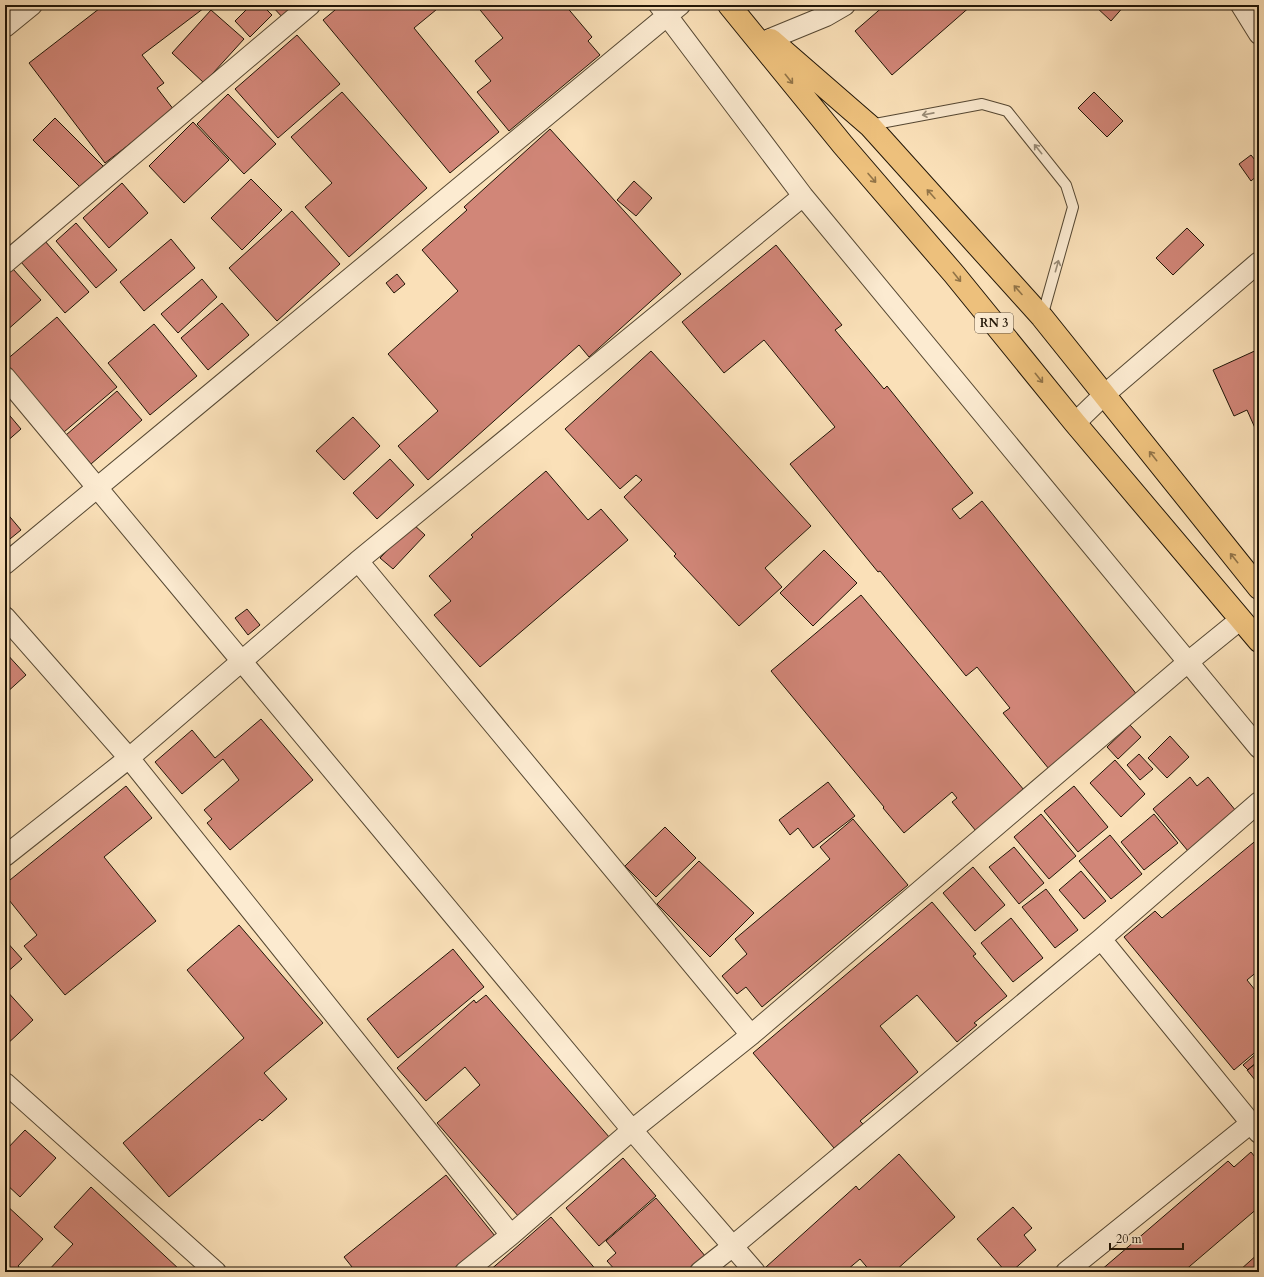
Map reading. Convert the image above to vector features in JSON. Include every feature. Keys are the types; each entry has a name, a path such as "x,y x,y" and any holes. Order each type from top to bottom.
{"highway":[{"name":"RN 3","path":"729,5 843,145 954,274 1075,422 1259,641"},
{"name":"RN 3","path":"747,5 770,39 870,126 1042,317 1259,588"}],"street":[{"path":"5,27 32,5"},
{"path":"5,263 310,5"},
{"path":"770,39 823,11 845,5"},
{"path":"5,564 669,8 803,196 1259,748"},
{"path":"1249,9 1259,34"},
{"path":"5,856 128,758 358,561 803,196"},
{"path":"1075,422 1104,395 1259,262"},
{"path":"5,377 632,1130 755,1272"},
{"path":"358,561 751,1035"},
{"path":"5,617 128,758 512,1235"},
{"path":"465,1272 512,1235 632,1130 751,1035 1188,662 1241,619"},
{"path":"700,1272 1100,939 1259,802"},
{"path":"1066,1272 1255,1128 1100,939"},
{"path":"5,1083 216,1272"}],"lane":[{"path":"870,126 982,104 1006,111 1066,185 1073,207 1042,317"}],"building":[{"path":"104,5 208,5 142,55 164,83 157,88 174,110 105,163 29,63"},
{"path":"251,5 262,5 272,15 250,37 235,21"},
{"path":"271,5 300,5 284,19"},
{"path":"341,5 442,5 414,28 499,132 450,173 323,20"},
{"path":"476,5 565,5 592,37 588,41 600,55 509,131 477,92 491,81 475,61 503,38"},
{"path":"885,5 972,5 892,75 855,31"},
{"path":"1094,5 1125,5 1111,21"},
{"path":"211,10 244,39 204,83 172,53"},
{"path":"297,35 340,84 278,138 235,89"},
{"path":"342,92 427,188 349,257 305,207 332,183 291,137"},
{"path":"1094,92 1123,121 1107,137 1078,108"},
{"path":"228,94 276,144 244,174 197,124"},
{"path":"55,118 103,166 81,188 33,140"},
{"path":"193,122 229,160 184,203 149,166"},
{"path":"550,129 681,274 589,357 579,345 428,480 398,446 438,411 388,354 458,291 422,250 467,210 464,207"},
{"path":"1251,155 1259,165 1259,174 1251,181 1239,164"},
{"path":"251,179 282,210 242,250 211,218"},
{"path":"634,181 652,198 636,216 617,200"},
{"path":"122,183 148,213 109,248 83,218"},
{"path":"292,211 340,264 277,321 229,268"},
{"path":"76,223 117,270 96,288 56,241"},
{"path":"1187,228 1204,245 1173,275 1156,258"},
{"path":"171,239 195,268 144,311 120,282"},
{"path":"45,241 89,292 65,313 21,262"},
{"path":"776,245 842,325 835,330 884,389 887,386 973,493 952,509 960,519 982,501 1138,696 1049,769 1003,713 1010,708 977,667 966,676 880,571 878,572 790,464 835,427 764,340 724,373 682,322"},
{"path":"13,269 41,300 5,332 5,276"},
{"path":"397,274 405,284 394,293 386,283"},
{"path":"202,279 217,297 178,333 161,314"},
{"path":"222,303 249,335 208,370 181,338"},
{"path":"57,317 117,387 64,432 5,363 5,361"},
{"path":"154,324 197,376 150,415 108,363"},
{"path":"1259,349 1259,437 1247,410 1234,416 1213,370"},
{"path":"651,351 811,526 765,568 782,587 739,626 674,556 676,554 624,497 642,480 636,475 620,489 565,429"},
{"path":"117,391 142,420 91,464 66,435"},
{"path":"5,410 21,429 5,443"},
{"path":"353,417 380,446 344,480 316,451"},
{"path":"390,459 414,485 377,519 353,493"},
{"path":"546,471 588,520 601,509 628,540 480,667 434,615 451,601 429,576 473,537 471,535"},
{"path":"5,511 21,530 5,543"},
{"path":"413,524 425,535 393,569 380,558"},
{"path":"824,550 857,583 813,626 780,593"},
{"path":"861,595 1024,790 976,831 952,802 957,798 952,792 904,833 771,671"},
{"path":"247,609 260,625 248,635 235,618"},
{"path":"5,652 26,675 5,694"},
{"path":"261,719 313,780 230,850 207,823 212,819 204,810 239,780 223,759 182,794 155,762 192,730 215,758"},
{"path":"1130,725 1141,737 1118,759 1107,747"},
{"path":"1170,736 1189,757 1167,778 1148,758"},
{"path":"1139,754 1153,769 1140,780 1127,765"},
{"path":"1115,760 1145,794 1121,817 1090,783"},
{"path":"1190,777 1197,786 1208,777 1236,811 1188,851 1153,809"},
{"path":"828,782 855,816 813,848 798,828 790,835 779,820"},
{"path":"126,786 152,818 104,857 156,921 65,995 24,946 37,935 5,895 5,884"},
{"path":"1074,786 1108,827 1078,852 1044,811"},
{"path":"1041,814 1076,856 1049,879 1014,837"},
{"path":"1154,814 1178,843 1144,870 1121,842"},
{"path":"853,819 908,885 762,1007 746,987 737,994 722,976 747,954 735,939 830,859 820,847"},
{"path":"665,827 696,858 656,897 625,866"},
{"path":"1110,835 1142,874 1111,899 1079,861"},
{"path":"1259,838 1259,970 1247,980 1259,995 1259,1049 1234,1070 1124,937 1155,911 1162,918"},
{"path":"1014,847 1044,883 1019,904 989,867"},
{"path":"699,861 754,913 710,957 657,904"},
{"path":"973,867 1005,905 975,931 943,893"},
{"path":"1081,871 1106,901 1084,919 1059,890"},
{"path":"1046,889 1078,930 1055,948 1022,907"},
{"path":"932,902 976,954 973,956 1007,996 974,1023 977,1025 957,1042 917,995 880,1026 918,1072 860,1121 863,1124 834,1148 753,1053"},
{"path":"1011,918 1043,958 1013,982 981,943"},
{"path":"239,925 323,1023 264,1073 287,1099 262,1121 260,1119 169,1197 123,1143 244,1038 187,970"},
{"path":"5,940 22,959 5,974"},
{"path":"453,949 484,987 398,1058 367,1019"},
{"path":"5,989 33,1020 5,1046"},
{"path":"486,995 610,1138 519,1217 437,1123 480,1085 465,1067 426,1101 397,1068 474,1000 476,1003"},
{"path":"1258,1052 1259,1060 1248,1070 1243,1065"},
{"path":"1259,1061 1259,1085 1247,1070"},
{"path":"25,1130 56,1158 20,1197 5,1183 5,1151"},
{"path":"1251,1152 1259,1162 1259,1207 1183,1272 1100,1271 1228,1161 1234,1167"},
{"path":"899,1154 955,1217 894,1272 871,1272 860,1259 847,1270 849,1272 770,1272 766,1267 856,1186 859,1190"},
{"path":"623,1158 656,1196 599,1246 566,1208"},
{"path":"446,1175 495,1236 450,1272 356,1272 344,1257"},
{"path":"91,1187 180,1270 178,1272 47,1272 73,1244 54,1227"},
{"path":"656,1198 706,1257 689,1272 617,1272 607,1261 616,1253 606,1241"},
{"path":"5,1204 43,1239 18,1266 25,1272 5,1272"},
{"path":"1013,1207 1032,1228 1024,1235 1036,1250 1011,1272 1006,1272 977,1239"},
{"path":"551,1217 598,1272 488,1272"},
{"path":"1259,1228 1259,1239 1254,1233"},
{"path":"1259,1253 1259,1272 1242,1272 1240,1270"}]}
